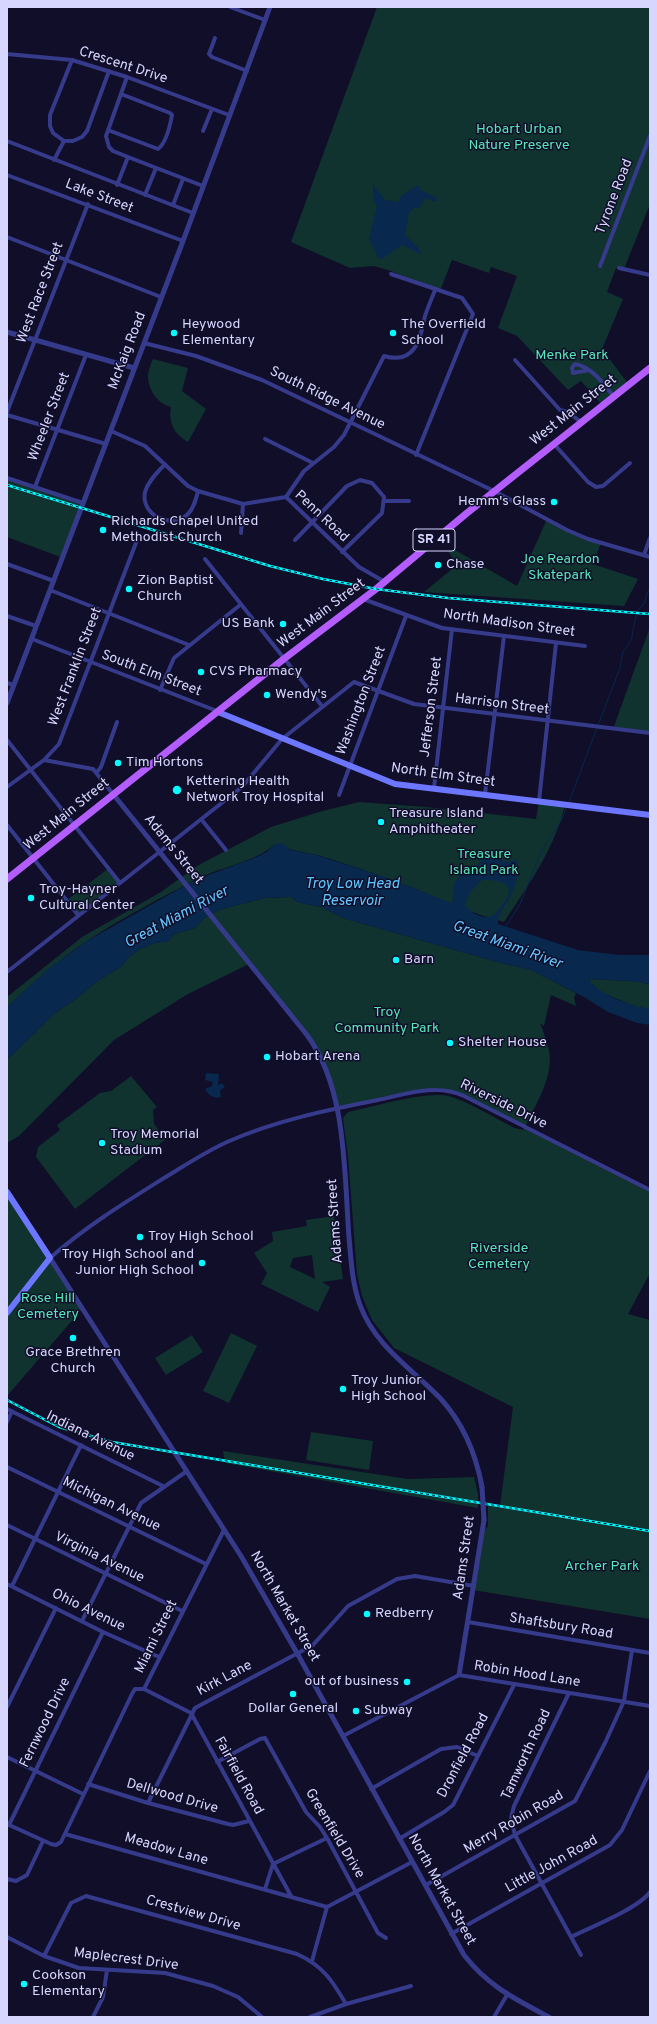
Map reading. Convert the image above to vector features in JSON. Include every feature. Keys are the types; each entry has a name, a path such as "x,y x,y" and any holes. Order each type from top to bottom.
{"main road":[{"name":"West Main Street","path":"7,879 285,658 385,582 494,491 650,368"},
{"name":"North Elm Street","path":"218,712 390,783 650,815"},
{"name":"North Market Street","path":"7,1192 50,1258"},
{"path":"7,1313 50,1258"}],"street":[{"path":"230,7 265,20"},
{"name":"McKaig Road","path":"7,703 194,213 270,7"},
{"path":"215,38 209,54 212,58 247,71"},
{"name":"Crescent Drive","path":"7,54 72,60 127,77 229,115"},
{"path":"72,60 50,116 50,126 53,133 64,141 78,139 86,131 109,71"},
{"path":"127,77 106,136 109,147 113,151 203,186"},
{"path":"108,130 158,149 163,144 171,121 172,116 170,113 121,94"},
{"path":"203,131 212,109"},
{"name":"Tyrone Road","path":"600,266 650,136"},
{"path":"54,160 64,141"},
{"path":"7,142 194,213"},
{"path":"117,185 128,157"},
{"path":"145,195 156,168"},
{"name":"Lake Street","path":"7,175 88,204 183,241"},
{"path":"173,205 183,179"},
{"name":"West Race Street","path":"7,414 88,204"},
{"path":"7,237 161,297"},
{"path":"620,268 650,274"},
{"path":"391,274 462,298 473,314 416,455"},
{"path":"286,497 304,471 334,447 344,435 384,356 402,358 417,346 435,290"},
{"path":"7,332 134,368"},
{"name":"South Ridge Avenue","path":"144,343 196,356 262,380 494,491 588,539 650,557"},
{"name":"Wheeler Street","path":"35,487 86,355"},
{"path":"516,360 560,410 568,412 582,422"},
{"path":"589,370 598,377 614,397"},
{"path":"7,414 106,444"},
{"name":"Penn Road","path":"111,431 140,442 153,452 188,486 198,491 243,504 286,497 342,552 369,574 385,582"},
{"path":"265,439 313,463"},
{"path":"554,444 588,482 596,487 604,486 630,463"},
{"path":"165,464 149,483 145,492 148,508 152,514 168,520 182,517 187,514 193,506 198,491"},
{"path":"7,478 83,503"},
{"path":"295,540 347,486 360,480 372,483 382,491 385,501 382,514 342,552"},
{"path":"385,501 409,501"},
{"path":"241,533 243,504"},
{"name":"West Franklin Street","path":"7,787 44,760 59,744 89,662 139,535"},
{"path":"644,555 650,538"},
{"path":"7,972 242,787 282,739 322,706 285,658 240,605 206,559"},
{"path":"7,564 54,581"},
{"path":"50,590 109,612 189,645"},
{"name":"North Madison Street","path":"363,599 442,628 585,646"},
{"path":"160,690 174,658 240,605"},
{"path":"7,616 36,626"},
{"name":"Washington Street","path":"339,795 406,616"},
{"name":"Jefferson Street","path":"434,788 452,629"},
{"path":"485,794 496,715 504,636"},
{"name":"South Elm Street","path":"32,639 218,712"},
{"path":"539,801 549,722 556,643"},
{"name":"Harrison Street","path":"322,706 354,682 414,704 650,734"},
{"path":"7,683 14,685"},
{"path":"97,772 117,722"},
{"path":"7,740 120,883"},
{"path":"44,760 86,766 97,772 113,794"},
{"name":"Adams Street","path":"113,794 315,1046 327,1072 336,1108 343,1156 352,1275 360,1306 372,1330 383,1344 440,1398 457,1420 473,1452 482,1487 484,1520 459,1675"},
{"path":"201,819 226,850"},
{"path":"7,825 78,915"},
{"name":"Riverside Drive","path":"50,1258 74,1236 114,1209 215,1148 247,1134 336,1108 431,1090 453,1092 650,1190"},
{"name":"North Market Street","path":"50,1258 224,1530 297,1653 398,1839 426,1885 451,1934 464,1955 478,1972 507,1995 549,2017"},
{"name":"Indiana Avenue","path":"7,1409 163,1486"},
{"path":"7,1422 12,1411"},
{"path":"12,1586 81,1445"},
{"name":"Michigan Avenue","path":"7,1467 206,1564"},
{"path":"82,1621 141,1503 163,1486 187,1471"},
{"name":"Virginia Avenue","path":"7,1525 182,1611"},
{"name":"Miami Street","path":"65,1834 134,1689 144,1689 224,1530"},
{"name":"Kirk Lane","path":"148,1803 191,1713 195,1708 313,1645 348,1606 397,1579 415,1576 474,1586"},
{"name":"Ohio Avenue","path":"7,1584 103,1632 159,1657"},
{"path":"7,1707 56,1608"},
{"name":"Shaftsbury Road","path":"468,1622 650,1653"},
{"name":"Fernwood Drive","path":"8,1824 103,1632"},
{"name":"Merry Robin Road","path":"426,1885 575,1801 605,1743 624,1701 632,1650"},
{"name":"Robin Hood Lane","path":"343,1736 459,1675 650,1706"},
{"name":"Dronfield Road","path":"398,1839 444,1812 453,1805 514,1684"},
{"path":"144,1689 191,1713"},
{"name":"Tamworth Road","path":"569,1693 514,1806 511,1818 515,1835 581,1955"},
{"name":"Fairfield Road","path":"191,1713 291,1896"},
{"name":"Greenfield Drive","path":"217,1762 260,1739 265,1738 306,1812 320,1827 378,1933 386,1938"},
{"path":"371,1789 441,1749 457,1747 478,1756"},
{"path":"7,1757 83,1794"},
{"name":"Little John Road","path":"451,1934 610,1845 622,1830 650,1771"},
{"name":"Dellwood Drive","path":"88,1784 148,1803 233,1825 250,1821"},
{"path":"8,1824 43,1841 56,1845 61,1842 65,1834"},
{"name":"Meadow Lane","path":"65,1834 327,1907"},
{"path":"265,1889 273,1864 326,1838"},
{"path":"7,1879 16,1881 27,1875 43,1841"},
{"path":"312,1961 327,1907 412,1862"},
{"path":"571,1936 633,1906 646,1897 650,1892"},
{"name":"Crestview Drive","path":"44,1956 71,1903 86,1896 297,1954 312,1961 328,1976 346,2004"},
{"name":"Maplecrest Drive","path":"7,1937 44,1956 79,1968 165,1973 213,1986 238,1997 262,2017"},
{"path":"93,2017 103,1997 107,1970"},
{"path":"310,2017 346,2004 411,1986"},
{"path":"494,2017 507,1995"}],"green space":[{"name":"Hobart Urban Nature Preserve","path":"377,7 650,7 650,204 624,269 616,268 607,292 623,299 602,349 629,385 603,406 581,381 568,390 517,336 498,328 517,276 491,267 489,273 452,260 440,291 391,271 374,266 350,268 291,242"},
{"path":"153,359 188,368 182,391 206,409 188,442 183,439 173,428 170,418 171,407 161,403 151,390 148,374"},
{"path":"7,477 83,503 63,558 7,537"},
{"name":"Joe Reardon Skatepark","path":"547,519 567,530 601,543 593,564 638,579 624,606 424,592 457,565 443,543 517,586"},
{"path":"650,627 650,733 613,729"},
{"name":"Treasure Island Park","path":"539,801 565,805 555,836 548,851 504,922 473,912 381,876 325,857 275,844 257,856 203,876 112,925 66,956 7,1007 7,997 82,937 161,892 197,866 271,827 319,812 359,802 426,807 536,819"},
{"path":"109,868 120,883 78,915 67,900"},
{"path":"291,897 297,902 321,907 343,918 501,963 531,970 576,993 574,998 576,1006 551,995 544,1026 540,1023 549,1050 549,1070 543,1090 525,1127 650,1190 650,1273 628,1314 650,1320 650,1619 473,1590 483,1532 488,1526 488,1506 574,1518 500,1506 513,1407 394,1348 372,1320 362,1296 357,1274 348,1156 343,1118 348,1112 399,1100 438,1095 456,1098 515,1128 523,1130 524,1127 464,1096 436,1089 336,1108 335,1100 315,1046 249,964 188,994 114,1040 19,1136 7,1143 7,1060 54,1014 77,998 96,982 122,966 130,956 140,949 155,943 169,941 174,934 195,928 204,918 219,910 264,898"},
{"path":"589,979 632,981 650,984 650,1009 636,1007 603,993 590,983"},
{"name":"Troy Memorial Stadium","path":"131,1076 157,1107 153,1110 154,1124 166,1139 75,1209 36,1157 38,1147 60,1130 57,1125 100,1093 111,1091"},
{"name":"Rose Hill Cemetery","path":"7,1192 82,1309 7,1396"},
{"path":"334,1216 343,1279 322,1282 330,1287 318,1312 261,1284 267,1273 254,1253 273,1241 272,1232 307,1226 306,1220","holes":["312,1255 315,1279 290,1267 293,1258"]},
{"path":"231,1333 257,1346 229,1403 203,1391"},
{"path":"192,1335 203,1352 166,1375 155,1358"},
{"path":"311,1432 373,1441 369,1470 306,1460"},
{"path":"223,1451 408,1479 474,1477 478,1494 478,1508 225,1463"}],"water":[{"path":"373,184 385,200 398,202 401,196 418,185 421,190 437,198 436,202 425,198 419,209 415,207 409,212 405,235 418,247 422,255 402,245 382,259 377,258 376,252 369,239 377,206 373,200"},
{"name":"Troy Low Head Reservoir","path":"282,843 291,850 316,855 382,876 451,903 453,900 454,882 460,877 456,871 461,868 466,874 488,856 507,862 517,860 518,870 515,885 500,914 498,924 578,950 619,955 650,955 650,984 632,981 590,979 589,981 602,992 617,1000 650,1009 650,1025 637,1023 608,1012 584,997 531,970 501,963 343,918 321,907 297,902 291,897 264,898 219,910 204,918 195,928 174,934 169,941 155,943 140,949 130,956 122,966 96,982 77,998 54,1014 7,1060 7,1007 48,969 87,941 195,880 254,858 267,852 275,844","holes":["482,880 506,884 509,892 507,898 496,913 492,916 485,917 473,913 465,905 470,892"]},
{"path":"206,1073 219,1074 218,1085 222,1083 225,1087 220,1090 221,1097 216,1098 212,1096 205,1089 212,1086 213,1082 205,1080"}],"waterway":[{"path":"598,725 620,668 623,652 632,639 637,611 644,604 647,593 650,590"},
{"path":"569,802 597,728"},
{"path":"506,926 520,904 542,850 561,821 567,807"}],"railway":[{"path":"7,485 270,566 323,579 376,589 448,598 650,614"},
{"path":"7,1400 59,1427 112,1442 650,1531"}],"place":[{"name":"Heywood Elementary","path":"174,333"},
{"name":"The Overfield School","path":"393,333"},
{"name":"Hemm's Glass","path":"554,502"},
{"name":"Richards Chapel United Methodist Church","path":"103,530"},
{"name":"Chase","path":"438,565"},
{"name":"Zion Baptist Church","path":"129,589"},
{"name":"US Bank","path":"283,624"},
{"name":"CVS Pharmacy","path":"201,672"},
{"name":"Wendy's","path":"267,695"},
{"name":"Tim Hortons","path":"118,763"},
{"name":"Kettering Health Network Troy Hospital","path":"177,790"},
{"name":"Treasure Island Amphitheater","path":"381,822"},
{"name":"Troy-Hayner Cultural Center","path":"31,898"},
{"name":"Barn","path":"396,960"},
{"name":"Shelter House","path":"450,1043"},
{"name":"Hobart Arena","path":"267,1057"},
{"name":"Troy Memorial Stadium","path":"102,1143"},
{"name":"Troy High School","path":"140,1237"},
{"name":"Troy High School and Junior High School","path":"202,1263"},
{"name":"Grace Brethren Church","path":"73,1338"},
{"name":"Troy Junior High School","path":"343,1389"},
{"name":"Redberry","path":"367,1614"},
{"name":"out of business","path":"407,1682"},
{"name":"Dollar General","path":"293,1694"},
{"name":"Subway","path":"356,1711"},
{"name":"Cookson Elementary","path":"24,1984"}],"park label":[{"name":"Menke Park","path":"572,356"},
{"name":"Troy Community Park","path":"387,1022"},
{"name":"Riverside Cemetery","path":"499,1258"},
{"name":"Archer Park","path":"602,1567"}],"water label":[{"name":"Great Miami River","path":"177,918"},
{"name":"Great Miami River","path":"507,946"}]}
